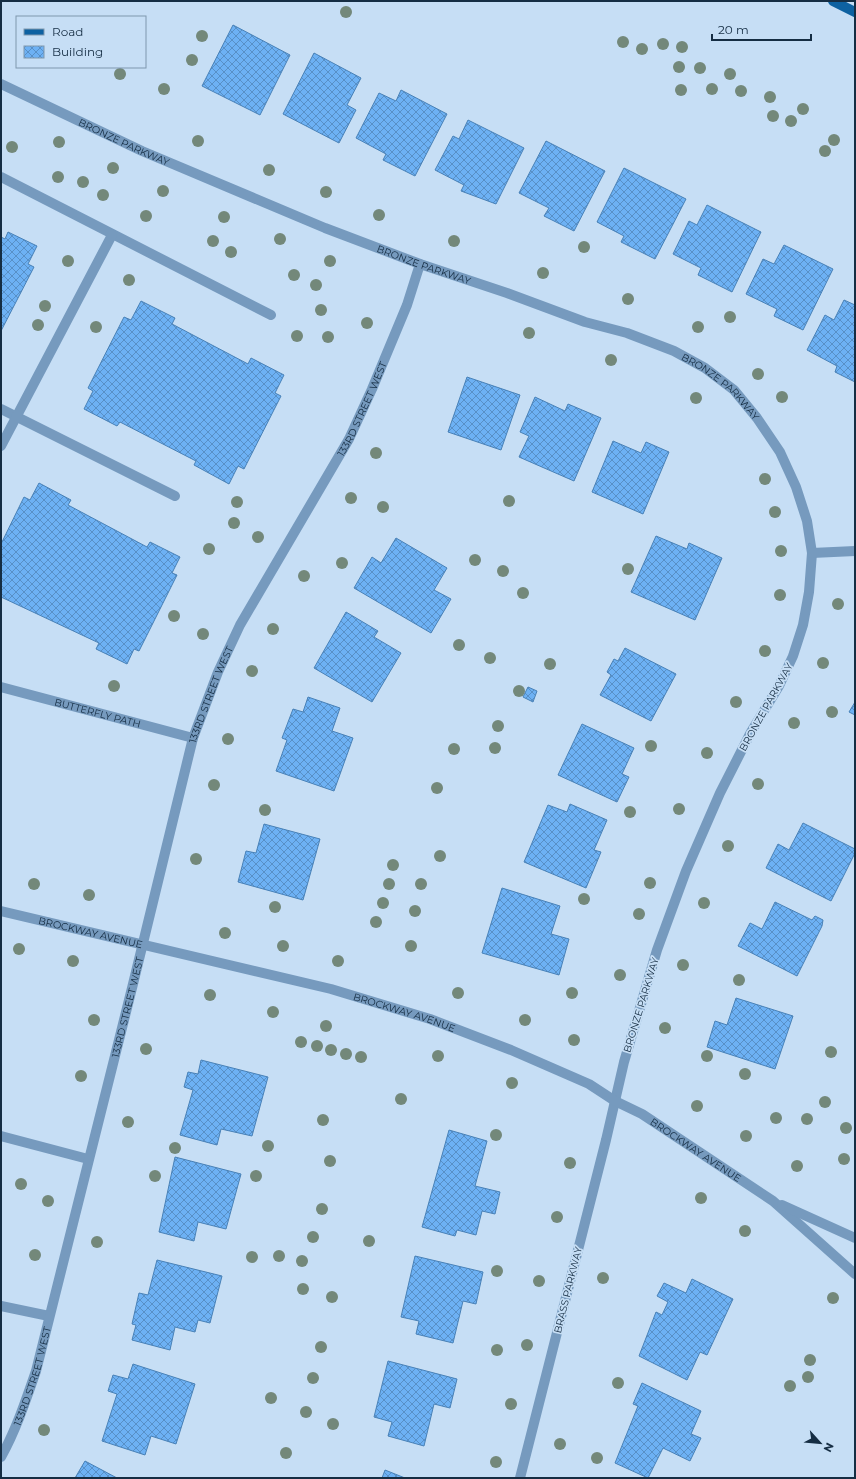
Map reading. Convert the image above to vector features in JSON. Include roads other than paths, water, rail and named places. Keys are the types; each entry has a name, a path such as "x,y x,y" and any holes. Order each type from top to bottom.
{"main road":[{"path":"833,1 855,12"}],"street":[{"name":"BRONZE PARKWAY","path":"1,84 142,151 318,225 420,264 507,293 585,322 626,333 674,351 705,368 734,390 757,418 780,452 796,487 807,521 812,553 809,592 804,625 793,656 779,686 751,732 720,793 686,871 657,950 624,1062 615,1101"},
{"path":"1,177 271,315"},
{"path":"1,446 112,235"},
{"name":"133RD STREET WEST","path":"1,1457 24,1406 36,1371 194,738 218,672 240,625 352,432 372,389 404,312 420,264"},
{"path":"1,409 174,496"},
{"path":"812,553 855,551"},
{"name":"BUTTERFLY PATH","path":"1,687 194,738"},
{"name":"BROCKWAY AVENUE","path":"1,911 331,989 430,1018 518,1053 589,1084 615,1101 642,1114 773,1201 855,1274"},
{"name":"BRASS PARKWAY","path":"520,1478 615,1101"},
{"path":"1,1136 88,1159"},
{"name":"BROCKWAY AVENUE","path":"773,1201 855,1238"},
{"name":"133RD STREET WEST","path":"1,1306 49,1316"}]}
